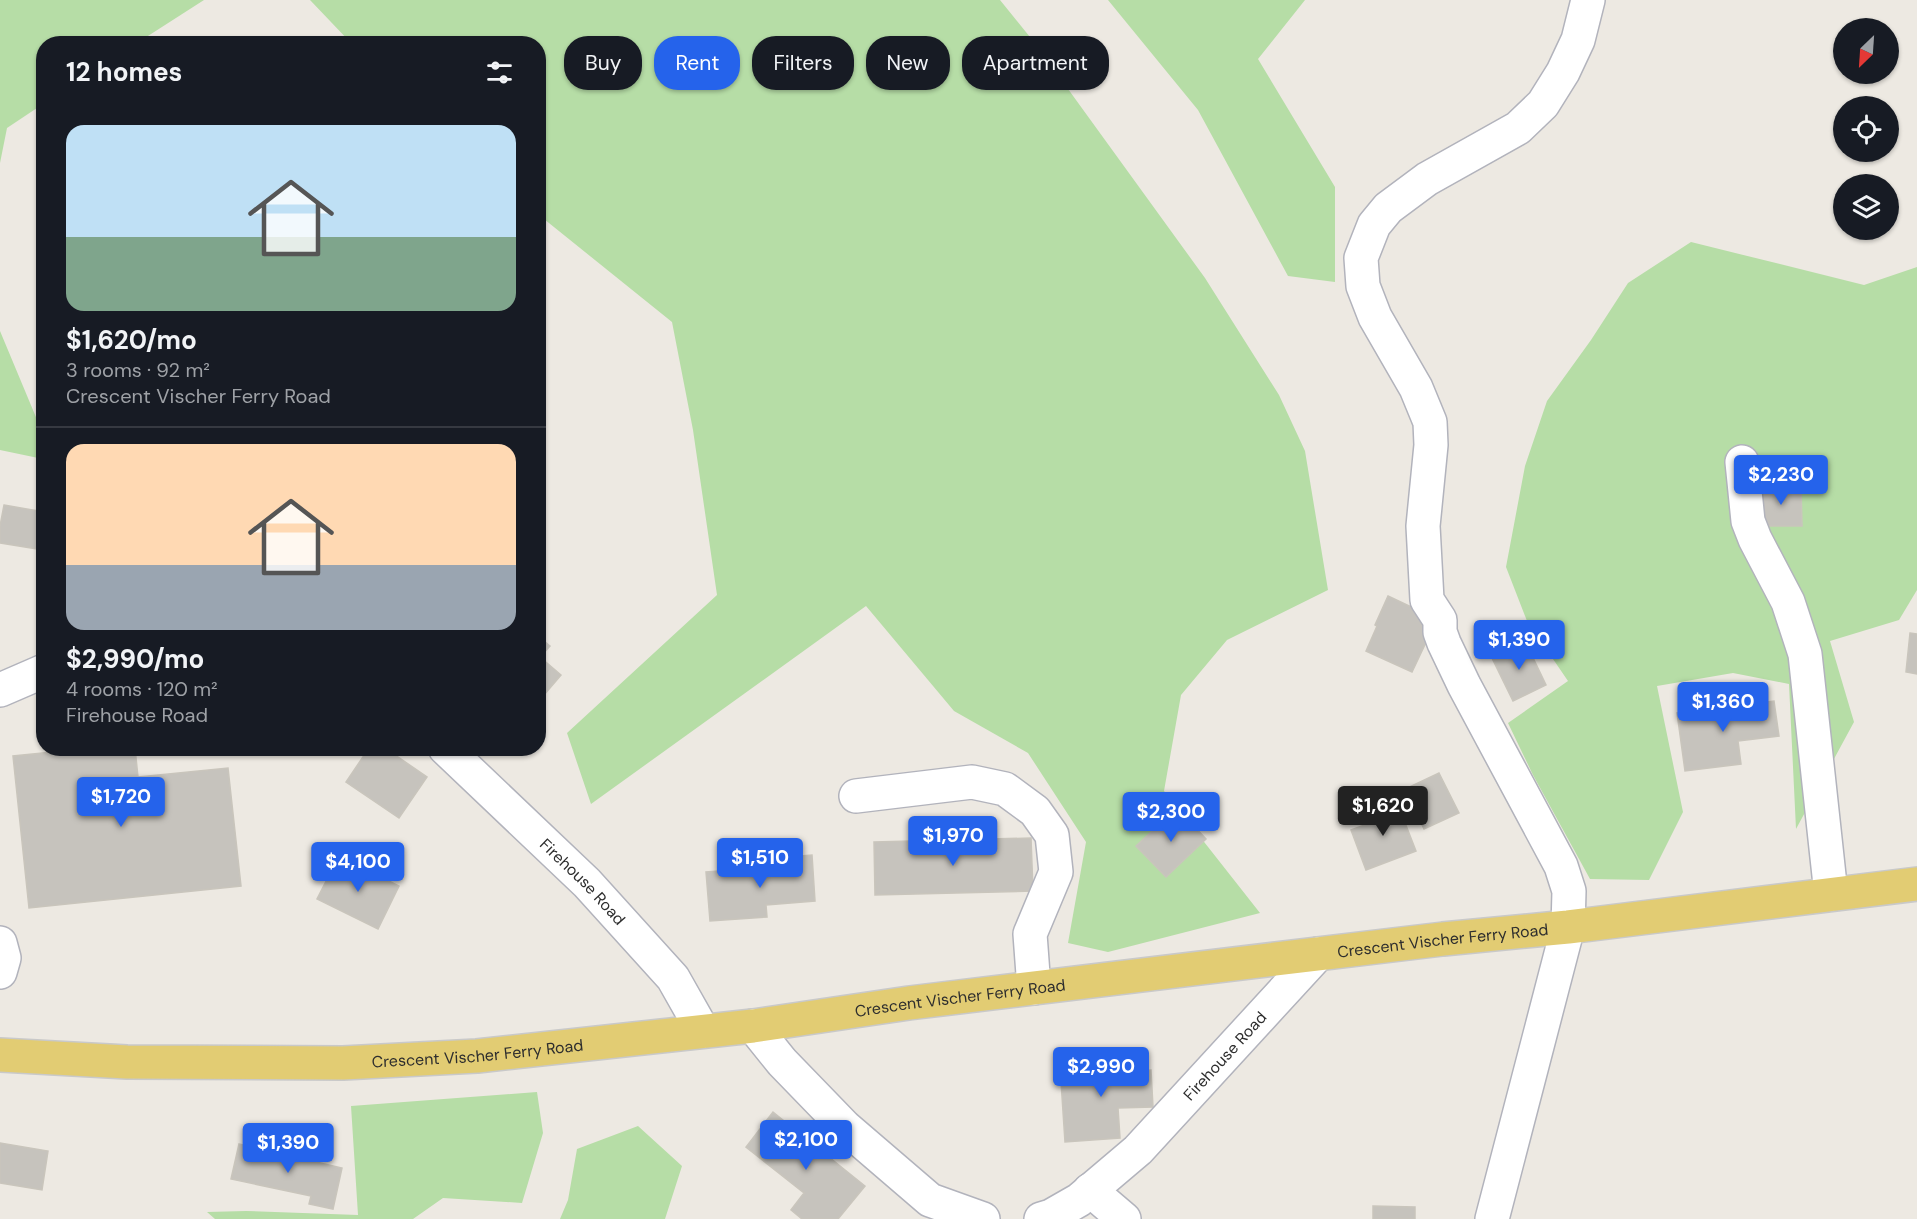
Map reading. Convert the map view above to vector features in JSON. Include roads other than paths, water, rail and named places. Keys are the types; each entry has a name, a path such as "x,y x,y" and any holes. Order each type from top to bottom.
{"main road":[{"name":"Crescent Vischer Ferry Road","path":"0,1055 127,1062 343,1063 477,1056 753,1026 909,1003 1917,884"}],"street":[{"path":"1492,1219 1568,927 1569,891 1561,866 1464,685 1444,643 1440,632 1440,620 1427,600 1423,525 1431,445 1430,422 1416,388 1376,317 1364,286 1361,258 1374,225 1388,208 1427,179 1518,128 1543,104 1563,72 1578,40 1588,0"},
{"path":"1742,462 1748,521 1788,602 1805,654 1831,894"},
{"path":"0,690 36,674"},
{"name":"Firehouse Road","path":"453,756 587,883 673,978 703,1031"},
{"path":"856,796 972,782 1005,789 1035,811 1052,834 1056,872 1030,934 1034,988"},
{"path":"0,943 4,958 0,972"},
{"name":"Firehouse Road","path":"1041,1219 1079,1200 1138,1150 1318,954"},
{"path":"753,1026 782,1062 845,1127 930,1200 983,1219"},
{"path":"1090,1190 1124,1219"}]}
